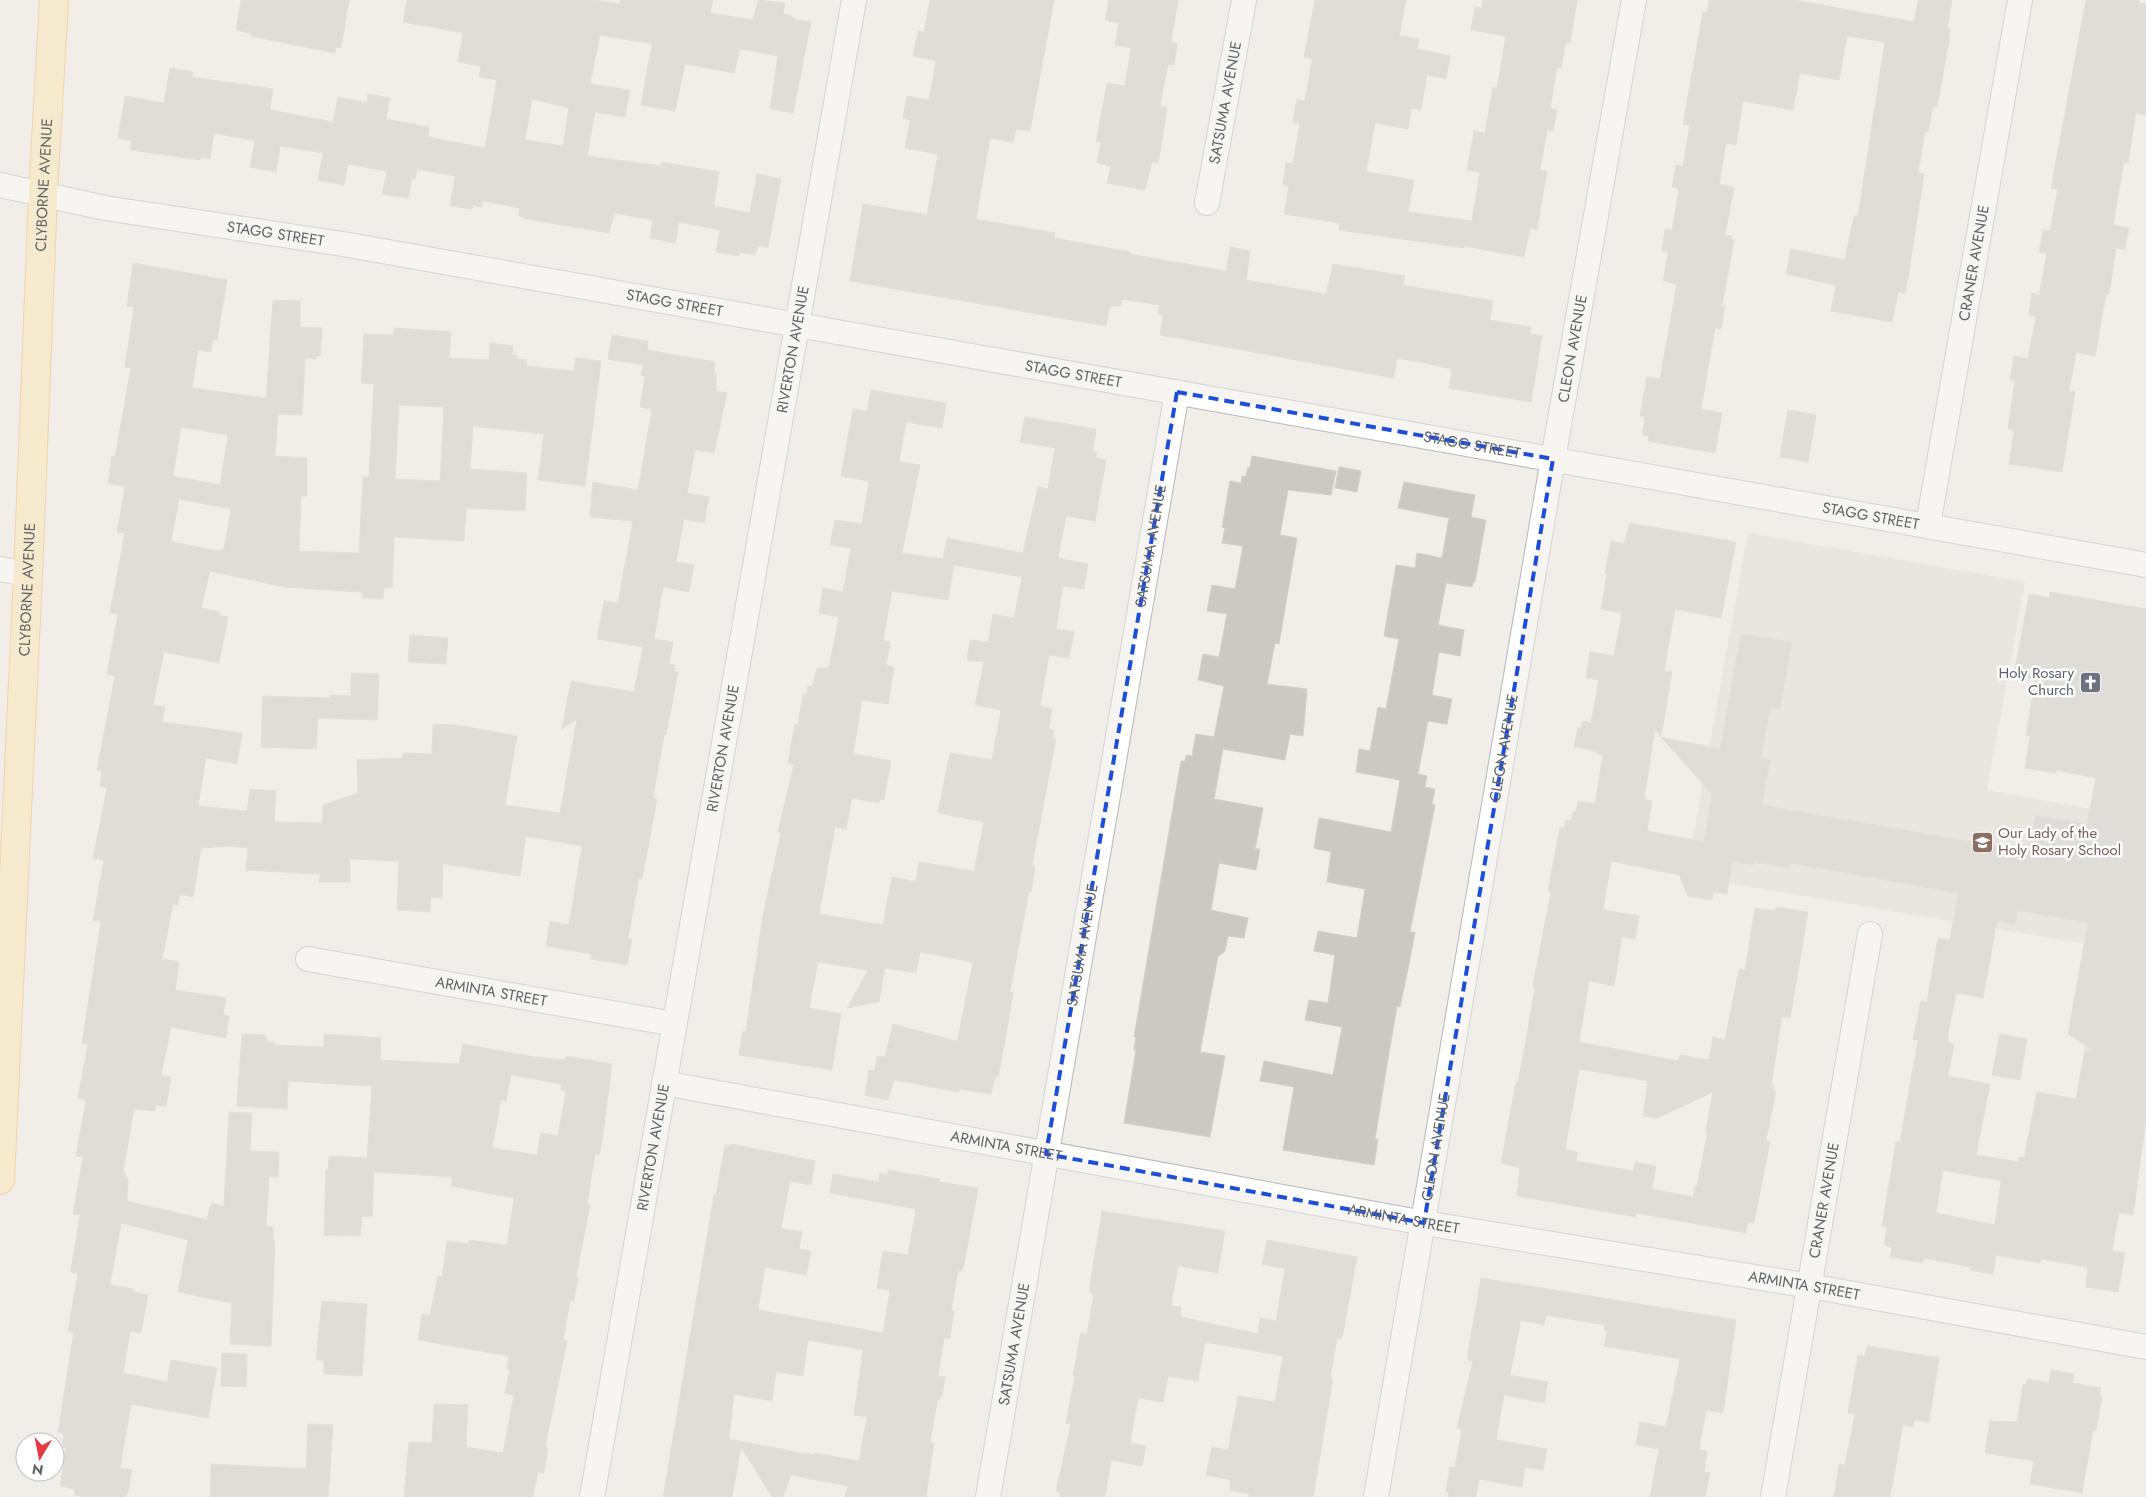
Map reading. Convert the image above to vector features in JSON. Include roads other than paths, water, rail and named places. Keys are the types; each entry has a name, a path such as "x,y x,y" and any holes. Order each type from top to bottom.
{"main road":[{"name":"CLYBORNE AVENUE","path":"0,1180 5,969 28,574 43,195 54,0"}],"street":[{"name":"RIVERTON AVENUE","path":"592,1497 854,0"},
{"name":"SATSUMA AVENUE","path":"1207,203 1244,0"},
{"name":"CLEON AVENUE","path":"1376,1497 1553,459 1634,0"},
{"name":"CRANER AVENUE","path":"1928,525 2020,0"},
{"name":"STAGG STREET","path":"0,185 105,208 352,246 2146,564"},
{"name":"SATSUMA AVENUE","path":"988,1497 1177,392"},
{"path":"0,569 28,574"},
{"name":"CRANER AVENUE","path":"1773,1497 1870,934"},
{"name":"ARMINTA STREET","path":"308,959 674,1024"},
{"name":"ARMINTA STREET","path":"664,1083 1424,1223 1810,1286 2146,1347"}],"place":[{"name":"Holy Rosary Church","path":"2090,682"},
{"name":"Our Lady of the Holy Rosary School","path":"1982,842"}]}
